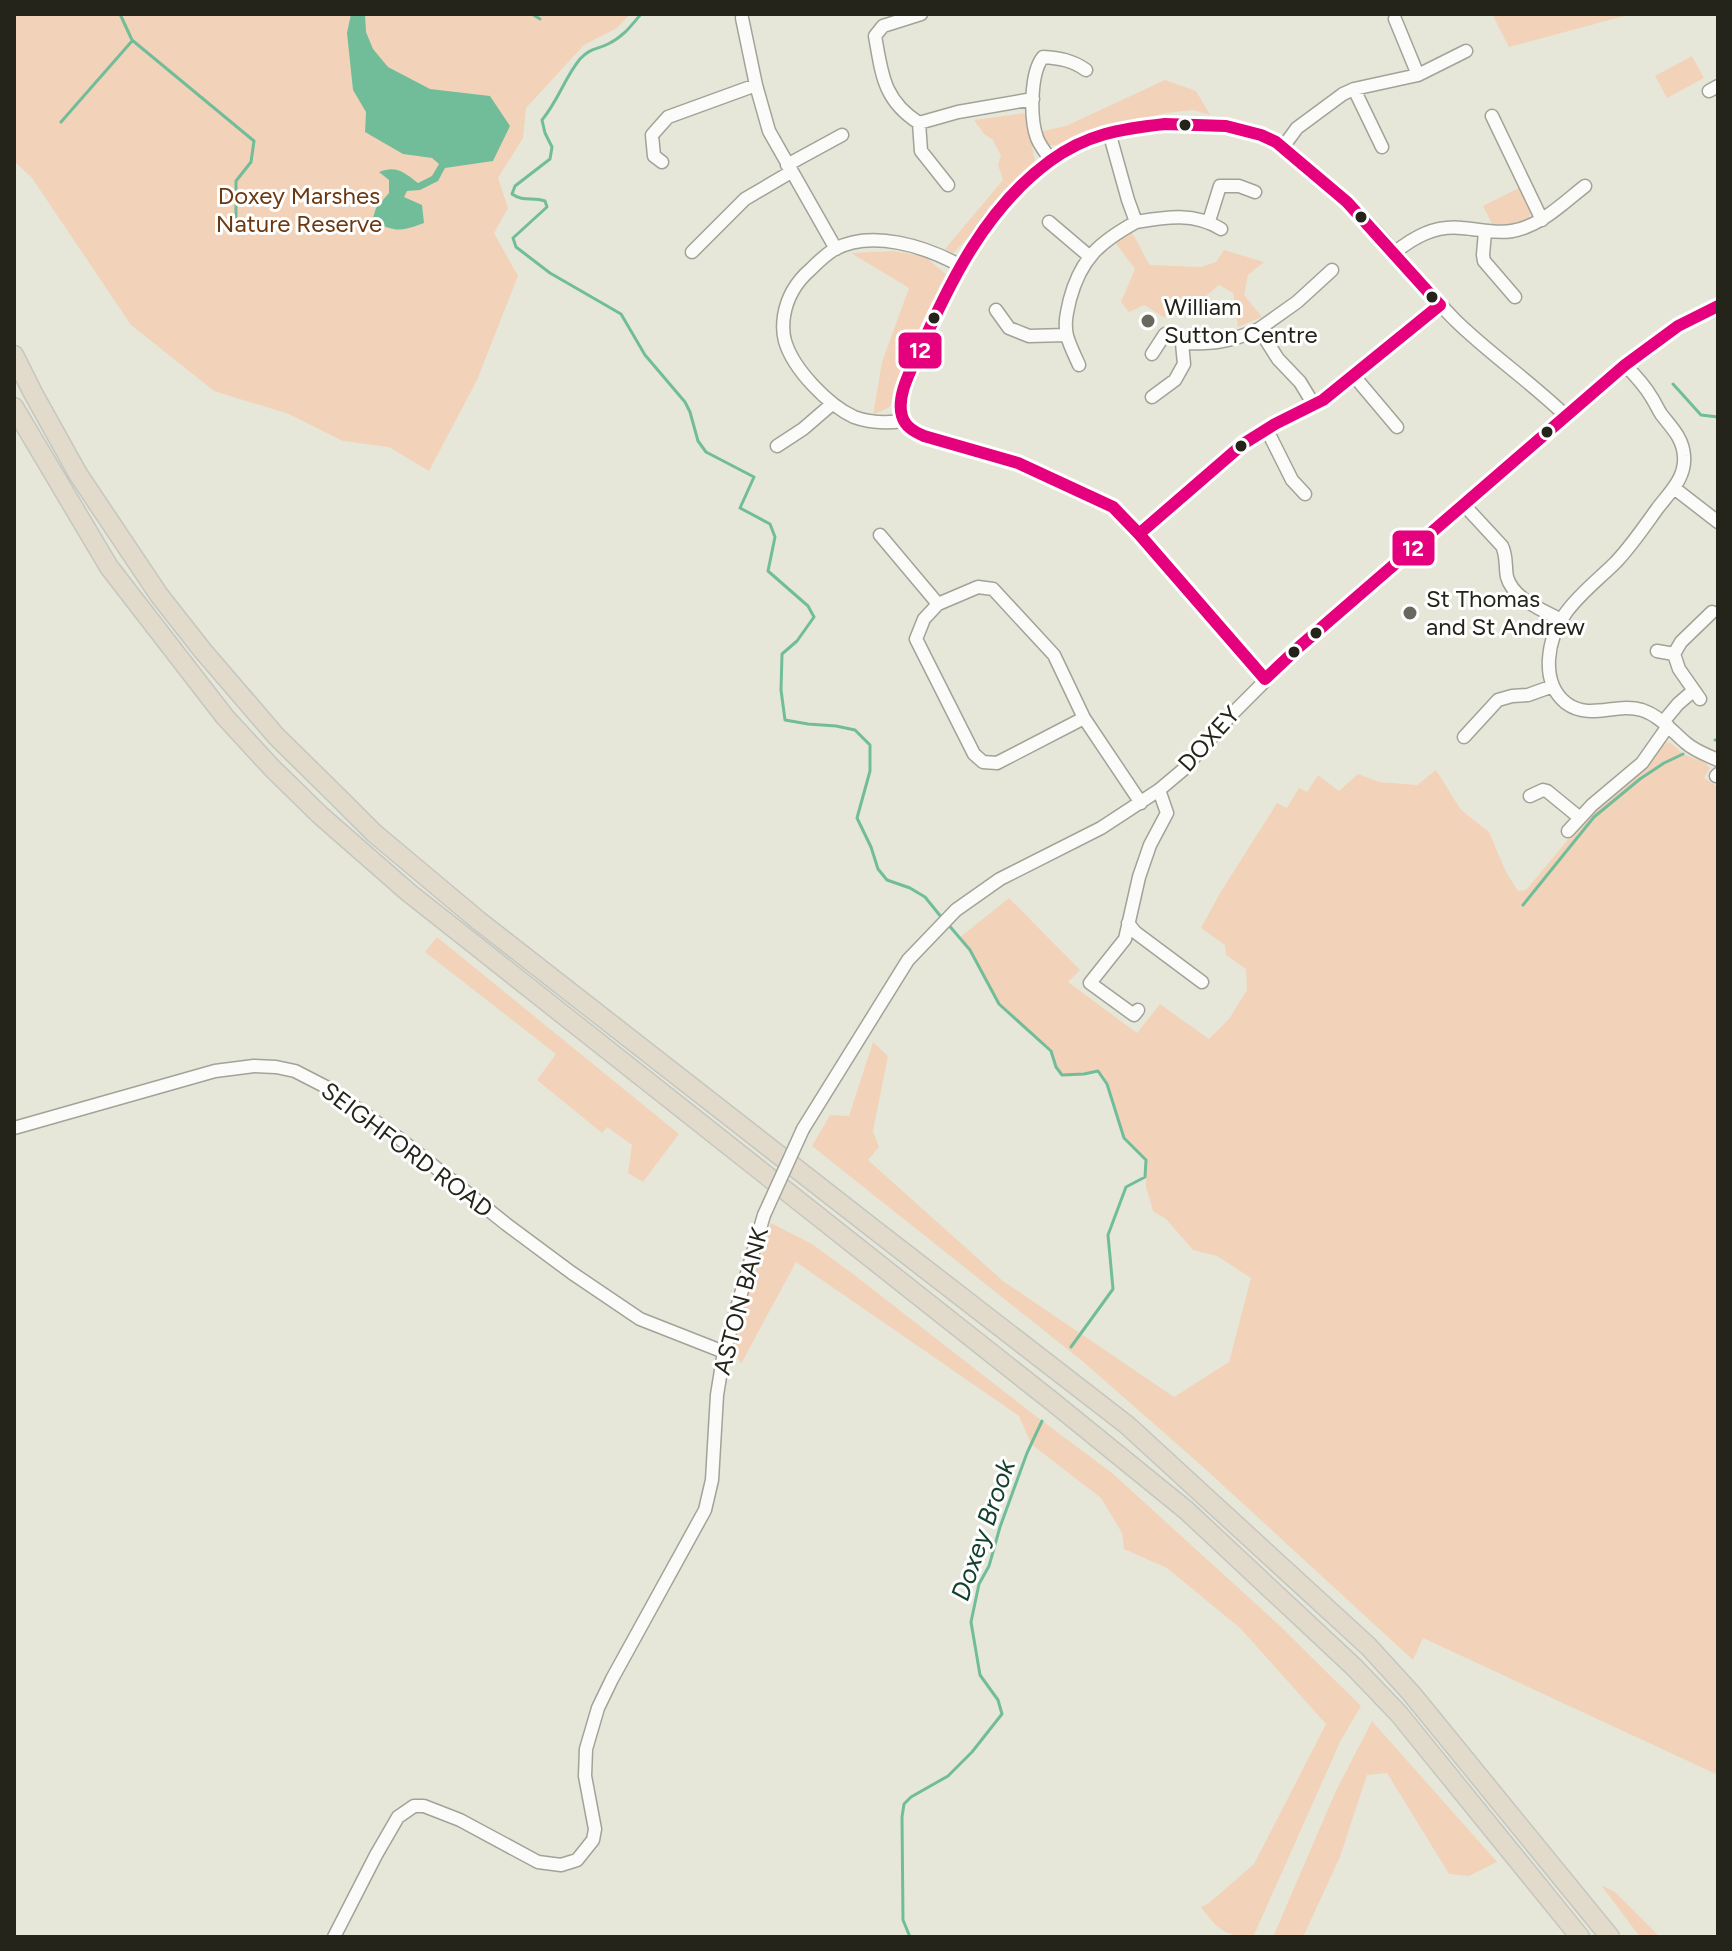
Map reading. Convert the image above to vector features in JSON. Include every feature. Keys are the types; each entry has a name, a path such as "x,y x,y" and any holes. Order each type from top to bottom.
{"highway":[{"path":"14,355 78,474 159,595 276,736 374,833 479,921 1127,1425 1368,1646 1411,1693 1610,1937"},
{"path":"14,407 96,546 133,599 225,717 320,815 408,892 1186,1510 1354,1667 1399,1714 1580,1937"}],"street":[{"path":"921,14 883,26 875,36 881,74 890,96 909,117 919,123 958,112 1033,99"},
{"path":"1395,19 1418,75"},
{"path":"748,24 756,85 769,131 836,249"},
{"path":"1283,147 1297,128 1343,94 1418,75 1466,51"},
{"path":"1051,160 1038,141 1035,130 1033,99 1036,64 1043,57 1062,58 1086,70"},
{"path":"658,159 652,135 668,117 756,85"},
{"path":"1354,89 1382,147"},
{"path":"1484,134 1494,122 1542,220"},
{"path":"919,123 921,151 948,185"},
{"path":"1265,679 1113,507 1018,463 924,436 903,421 900,408 903,393 935,313 959,265 984,228 1012,196 1051,160 1109,132 1140,126 1213,126 1262,136 1283,147 1350,204 1440,305 1566,416"},
{"path":"1109,132 1136,222"},
{"path":"692,252 745,199 842,135"},
{"path":"829,143 837,156"},
{"path":"1209,221 1220,186 1239,186 1255,192"},
{"path":"1394,253 1412,239 1438,228 1459,227 1485,232 1513,231 1533,225 1585,186"},
{"path":"1079,365 1067,335 1065,319 1073,289 1089,256 1110,236 1136,222 1176,216 1209,221 1221,229"},
{"path":"1049,222 1089,256"},
{"path":"1485,232 1484,261 1515,297"},
{"path":"903,421 873,422 855,417 832,404 815,388 794,360 785,340 784,317 790,294 805,274 836,249 851,244 894,242 930,251 959,265"},
{"path":"1152,397 1175,380 1184,364 1182,343 1238,339 1259,329 1297,302 1332,270"},
{"path":"1139,534 1243,444 1266,428 1314,405 1440,305"},
{"name":"DOXEY","path":"956,910 1000,879 1101,828 1159,790 1184,769 1230,716 1299,647 1625,365 1678,326 1718,306"},
{"path":"996,310 1009,328 1029,336 1067,335"},
{"path":"1259,329 1314,405"},
{"path":"1152,354 1165,334"},
{"path":"1625,365 1677,434 1684,462 1680,479 1647,525 1561,620 1554,633 1549,657 1553,686 1562,700 1577,709 1596,712 1632,708 1644,711 1665,724 1688,745 1718,760"},
{"path":"1354,376 1397,427"},
{"path":"777,446 832,404"},
{"path":"1266,428 1292,480 1305,494"},
{"path":"1674,488 1718,522"},
{"path":"1464,505 1502,546 1513,589 1524,599 1561,620"},
{"path":"880,535 938,604"},
{"path":"1084,718 997,763 983,762 974,754 916,639 924,619 938,604 978,587 993,589 1054,655 1084,718 1141,803"},
{"path":"1568,831 1609,789 1642,763 1678,704 1697,695 1679,669 1674,654 1681,642 1712,612"},
{"path":"1657,651 1674,654"},
{"path":"1464,737 1498,700 1528,695 1553,686"},
{"path":"1138,1010 1134,1015 1090,983 1125,939 1139,877 1150,845 1167,813 1159,790"},
{"path":"1530,796 1547,791 1580,818"},
{"name":"ASTON BANK","path":"334,1937 398,1817 414,1806 424,1806 460,1820 538,1862 561,1865 577,1860 593,1840 595,1829 585,1776 586,1749 598,1708 612,1679 705,1510 712,1480 717,1395 724,1352 764,1215 803,1129 900,973 956,910"},
{"path":"1128,923 1135,932 1202,982"},
{"name":"SEIGHFORD ROAD","path":"14,1128 215,1071 254,1066 295,1071 330,1089 400,1139 506,1224 640,1319 724,1352"}],"green space":[{"name":"Doxey Marshes Nature Reserve","path":"14,14 630,14 617,28 584,45 526,108 523,138 498,178 508,208 494,233 518,276 477,380 429,471 389,447 343,441 289,414 214,391 131,325 32,178 15,162"},
{"path":"1492,14 1632,14 1509,47"},
{"path":"1692,56 1704,78 1667,98 1655,76"},
{"path":"1165,80 1196,91 1210,115 1193,110 1166,113 1090,130 1060,146 1050,145 1043,139 1043,131 1066,126"},
{"path":"1025,113 1035,161 953,254 945,249 1003,180 998,165 1001,156 993,140 974,120"},
{"path":"1519,188 1531,213 1528,220 1508,225 1492,224 1483,206"},
{"path":"1131,232 1150,265 1201,267 1216,262 1224,250 1264,262 1248,275 1244,295 1262,317 1238,327 1233,293 1219,285 1205,297 1168,299 1165,318 1144,305 1129,312 1121,302 1135,269 1114,241"},
{"path":"893,251 924,256 946,274 890,407 873,415 882,362 909,288 851,253"},
{"path":"1665,742 1671,743 1683,754 1704,762 1710,768 1704,778 1718,787 1718,1775 1423,1638 1413,1660 1202,1466 1081,1360 812,1146 830,1115 849,1116 873,1042 888,1056 873,1131 879,1147 868,1160 1003,1281 1174,1397 1229,1362 1251,1278 1217,1256 1193,1250 1166,1219 1153,1211 1146,1187 1146,1160 1124,1138 1107,1084 1098,1071 1062,1075 1051,1051 999,1004 970,950 959,938 1009,898 1080,970 1068,982 1137,1033 1160,1004 1209,1039 1229,1019 1247,990 1246,969 1226,955 1225,945 1201,928 1277,803 1287,808 1299,788 1307,792 1318,775 1339,791 1358,774 1379,782 1417,785 1436,770 1461,810 1489,832 1518,891 1526,890 1591,812 1650,763"},
{"path":"437,937 679,1134 643,1182 628,1173 632,1145 607,1127 602,1133 537,1080 556,1054 425,952"},
{"path":"771,1223 812,1244 853,1274 1112,1473 1278,1624 1361,1706 1341,1740 1253,1937 1223,1930 1201,1907 1254,1864 1326,1724 1240,1628 1167,1568 1124,1549 1122,1533 1101,1498 1031,1444 1019,1416 796,1262 741,1364 732,1346"},
{"path":"1372,1721 1497,1862 1469,1876 1449,1874 1387,1773 1367,1775 1340,1857 1303,1937 1273,1937 1335,1793"},
{"path":"1601,1885 1615,1892 1660,1937 1640,1937"}],"shaded area":[{"path":"351,14 365,14 366,32 373,49 388,67 430,89 490,96 510,126 493,161 445,168 438,181 420,190 407,191 404,197 422,205 424,223 409,228 398,230 372,221 376,208 389,193 389,180 379,172 390,169 400,171 418,183 432,176 439,164 432,158 403,154 365,132 366,112 353,90 347,33"}],"waterway":[{"path":"120,14 132,40 254,141 251,162 236,181 236,221"},
{"path":"532,14 540,19"},
{"name":"Doxey Brook","path":"641,14 618,38 580,59 542,120 552,147 550,159 515,186 512,194 545,201 547,207 513,238 516,247 550,273 621,314 645,355 685,402 698,441 706,452 754,477 740,508 770,524 775,537 768,571 808,606 814,617 797,641 782,654 781,690 785,720 855,730 870,745 870,771 857,818 878,869 887,880 925,897 942,918"},
{"path":"61,122 132,41"},
{"path":"1673,384 1701,415 1718,417"},
{"path":"1523,905 1594,817 1640,779 1683,754"},
{"name":"Doxey Brook","path":"947,923 970,950 999,1004 1051,1051 1062,1075 1098,1071 1107,1084 1124,1138 1146,1160 1145,1177 1126,1187 1108,1235 1113,1289 1071,1347"},
{"name":"Doxey Brook","path":"910,1937 903,1920 904,1804 948,1776 1002,1714 998,1700 980,1675 971,1622 979,1584 989,1566 1027,1453 1042,1421"}],"transit line":[{"name":"12","path":"1165,124 1226,126 1276,142 1347,202 1440,305 1323,400 1243,444 1139,534 1113,507 1018,463 917,433 903,420 901,400 931,325 957,273 989,223 1027,180 1064,152 1091,139 1165,124"},
{"name":"12","path":"1139,534 1265,679 1625,365 1678,326 1718,306"}],"place":[{"name":"William Sutton Centre","path":"1148,321"},
{"name":"St Thomas and St Andrew","path":"1410,613"}]}
